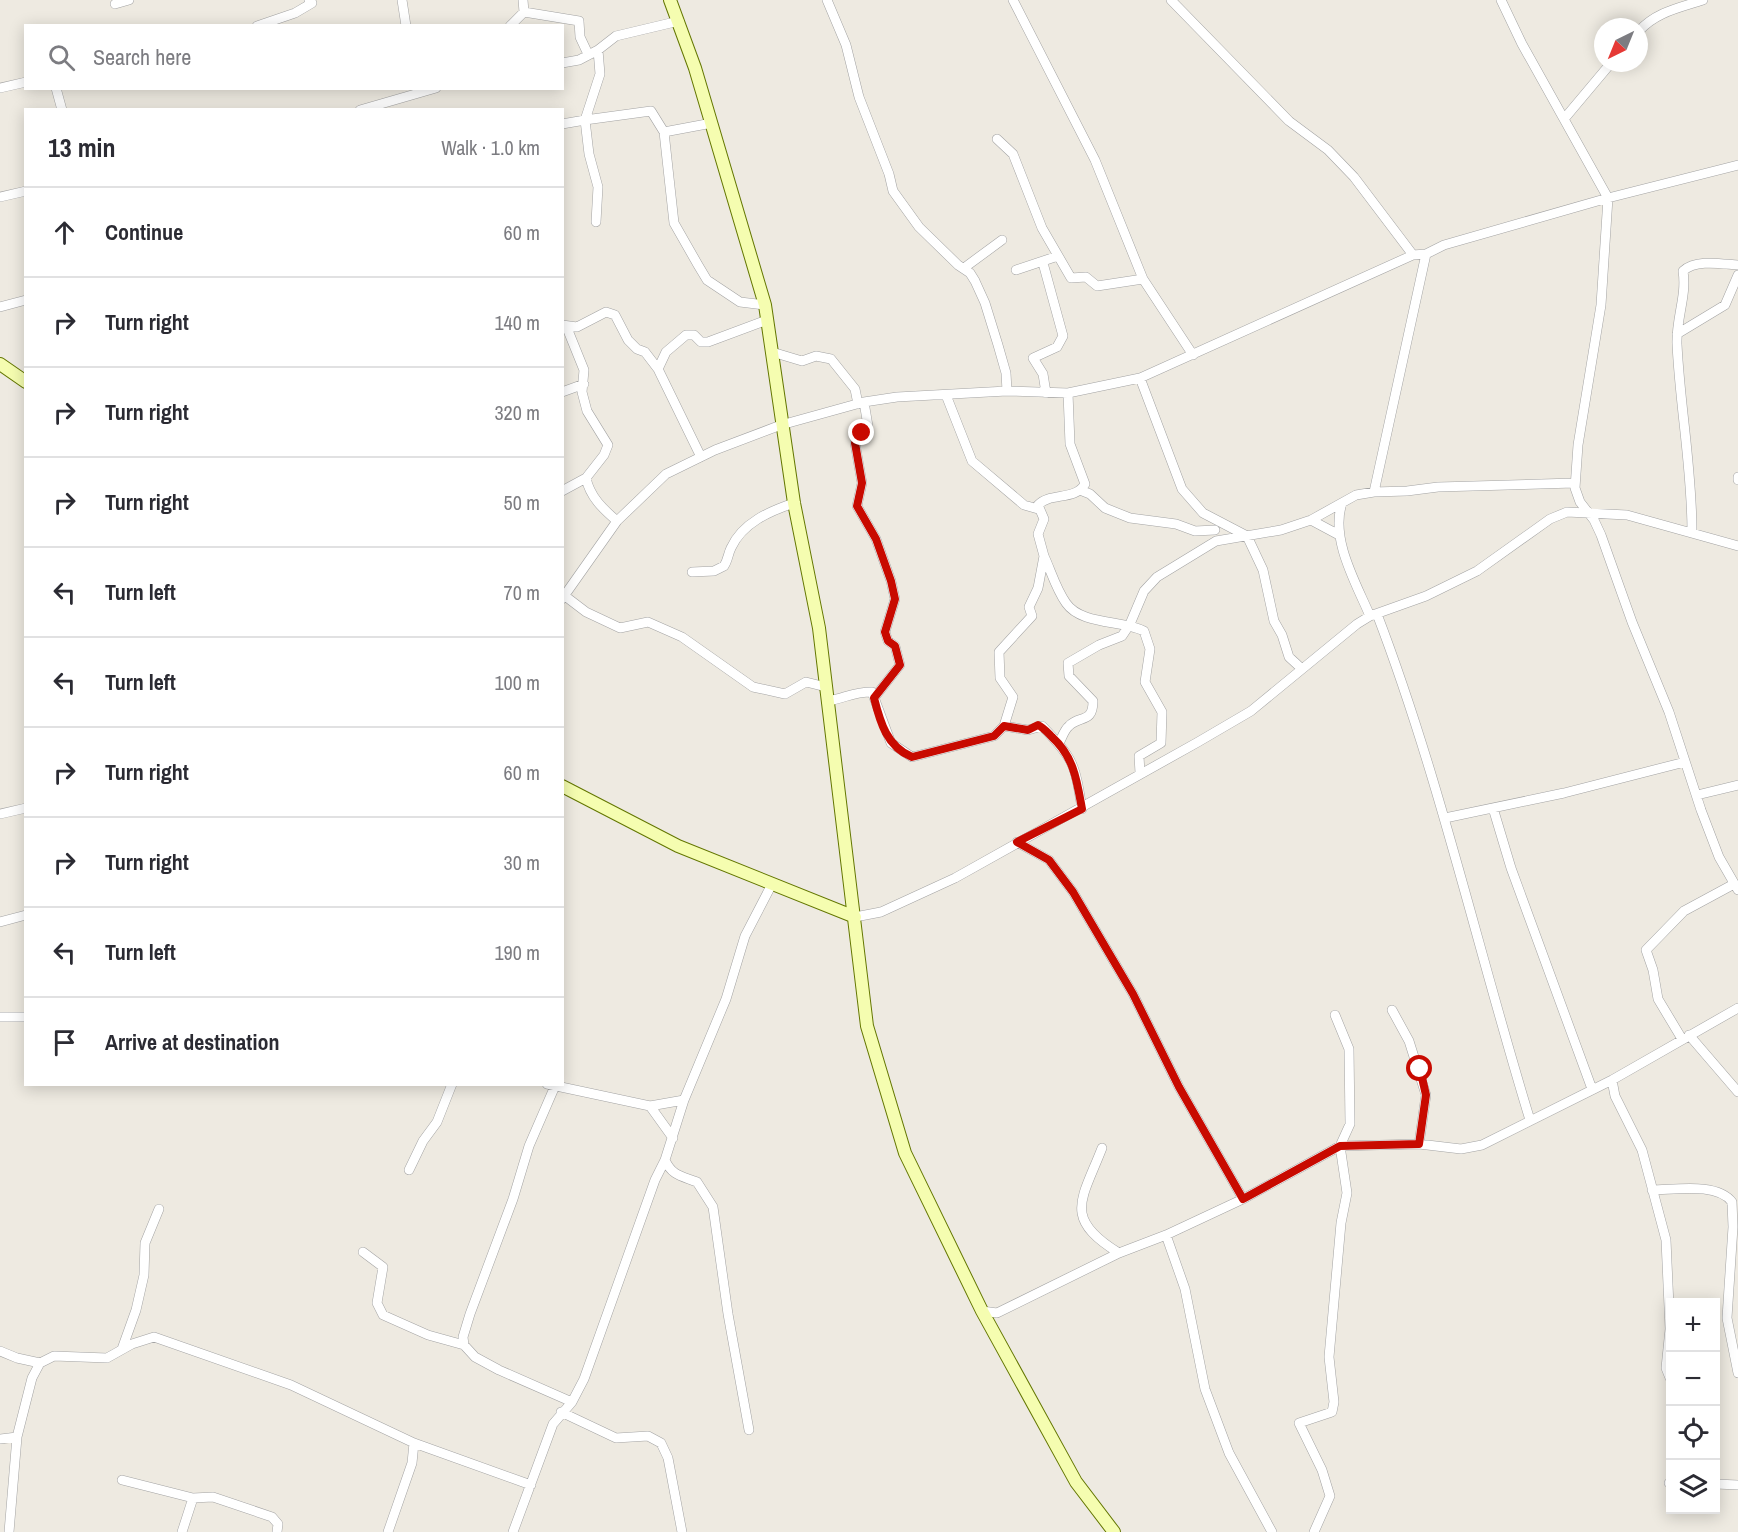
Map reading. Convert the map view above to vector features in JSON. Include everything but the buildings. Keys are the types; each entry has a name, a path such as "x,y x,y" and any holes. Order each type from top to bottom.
{"main road":[{"path":"670,0 712,123 765,305 794,503 819,628 867,1026 905,1153 982,1311 1076,1482 1114,1532"},
{"path":"0,364 24,381"},
{"path":"564,787 678,846 855,917"}],"street":[{"path":"115,4 129,0"},
{"path":"263,24 296,13 312,3 309,0"},
{"path":"402,0 406,24"},
{"path":"512,24 524,12 523,0"},
{"path":"827,0 846,45 859,97 889,174 893,191 919,227 975,280 986,303 1006,373 1007,392"},
{"path":"1013,0 1095,160 1143,279 1193,356"},
{"path":"1171,0 1289,121 1328,150 1354,177 1413,255"},
{"path":"1501,0 1608,198 1601,305 1574,483 1580,502 1601,535 1719,857 1736,887 1684,911 1646,951 1653,970 1658,999 1685,1037 1738,1092"},
{"path":"1648,21 1664,12 1703,0"},
{"path":"524,12 579,21 580,38 593,52 600,74 585,120 589,153 598,187 596,222"},
{"path":"564,63 579,60 616,36 679,21"},
{"path":"1564,118 1603,72"},
{"path":"0,88 24,82"},
{"path":"57,90 61,108"},
{"path":"376,107 430,90"},
{"path":"564,124 651,111 664,132 674,223 698,265 707,280 740,302 765,305"},
{"path":"664,132 712,123"},
{"path":"997,139 1013,154 1042,228 1071,278 1086,277 1095,285 1143,279"},
{"path":"826,687 806,682 784,694 753,687 682,637 648,622 620,628 586,612 564,598 618,521 666,474 701,457 781,425 861,403 897,397 1007,392 1068,393 1140,378 1413,255 1426,254 1444,245 1608,198 1738,165"},
{"path":"0,197 24,191"},
{"path":"964,268 1002,240"},
{"path":"1374,492 1426,254"},
{"path":"1016,270 1058,256"},
{"path":"1042,263 1063,336 1057,347 1033,357 1043,374 1046,393"},
{"path":"1692,532 1691,470 1677,334 1685,291 1683,271 1688,266 1709,263 1738,265"},
{"path":"1677,334 1725,305 1732,283 1738,275"},
{"path":"0,307 24,301"},
{"path":"564,489 586,478 604,455 608,445 587,411 582,392 584,370 565,326 577,327 610,312 615,315 633,346 645,352 658,369 701,457"},
{"path":"658,369 666,352 686,335 694,335 701,342 708,342 767,320"},
{"path":"772,352 802,361 816,356 831,359 855,388 868,426 855,443 862,483 857,506 876,539 891,581 895,599 885,632 888,641 895,646 900,665 874,698"},
{"path":"1140,378 1182,489 1203,513 1247,536 1263,570 1274,621 1282,635 1289,657 1302,669"},
{"path":"564,391 584,384"},
{"path":"1038,509 1041,502 1080,490 1085,484 1070,444 1068,393"},
{"path":"946,395 972,461 1024,505 1038,509 1044,519 1038,534 1044,556 1066,604 1082,616 1130,624 1144,632 1150,649 1145,682 1162,711 1161,744 1139,756 1140,773"},
{"path":"586,478 588,487 601,507 618,521"},
{"path":"1059,743 1069,725 1087,718 1093,710 1093,701 1069,676 1068,663 1099,645 1122,636 1130,624 1144,591 1157,577 1216,541 1281,530 1311,520 1356,495 1374,492 1574,483"},
{"path":"1080,490 1090,494 1105,508 1130,518 1176,524 1195,531 1215,530"},
{"path":"692,572 714,571 724,566 731,548 748,526 777,508 794,503"},
{"path":"1342,503 1337,519 1339,535 1373,615 1445,818 1479,947 1530,1120"},
{"path":"855,917 881,912 955,878 1017,842 1082,809 1140,773 1251,711 1338,639 1373,615 1426,596 1477,571 1550,519 1567,512 1628,515 1738,546"},
{"path":"1216,541 1217,520"},
{"path":"1311,520 1339,535"},
{"path":"828,701 841,699 853,692 872,692 880,719 891,743 912,757 994,736 1004,726 1013,697 1000,678 999,652 1032,616 1029,607 1038,588 1044,556"},
{"path":"1004,726 1028,730 1042,726 1059,743 1070,758 1076,775 1082,809"},
{"path":"1445,818 1685,762"},
{"path":"1697,795 1738,785"},
{"path":"0,814 24,808"},
{"path":"1493,808 1511,868 1592,1089"},
{"path":"1017,842 1049,860 1073,892 1133,994 1179,1087 1243,1199"},
{"path":"513,1532 553,1424 572,1402 584,1379 655,1180 673,1138 684,1100 726,999 745,936 772,884"},
{"path":"0,922 24,916"},
{"path":"982,1311 998,1313 1119,1253 1166,1235 1243,1199 1340,1146 1419,1144 1472,1148 1612,1080 1738,1008"},
{"path":"1392,1010 1409,1041 1426,1095 1419,1144"},
{"path":"1314,1532 1330,1496 1322,1470 1299,1423 1332,1412 1334,1402 1329,1357 1341,1224 1347,1193 1340,1146 1350,1124 1349,1049 1335,1015"},
{"path":"0,1017 24,1017"},
{"path":"1612,1080 1616,1096 1642,1150 1666,1240 1670,1329 1668,1352"},
{"path":"410,1170 423,1141 437,1122 451,1086"},
{"path":"464,1345 463,1337 470,1314 513,1199 551,1086"},
{"path":"556,1086 650,1106 684,1100"},
{"path":"650,1106 673,1138"},
{"path":"1102,1148 1083,1195 1081,1210 1096,1239 1119,1253"},
{"path":"665,1160 678,1177 697,1182 713,1208 728,1314 749,1430"},
{"path":"1652,1190 1699,1190 1721,1194 1732,1202 1734,1227 1727,1318 1738,1373"},
{"path":"123,1349 136,1310 144,1275 146,1243 159,1209"},
{"path":"1166,1235 1185,1289 1205,1389 1229,1453 1272,1532"},
{"path":"363,1252 383,1267 377,1303 383,1315 428,1335 464,1345 475,1357 499,1370 572,1402"},
{"path":"9,1532 17,1437 32,1378 40,1363 54,1356 107,1358 154,1337 291,1385 414,1443 457,1455 531,1485"},
{"path":"0,1351 17,1358 40,1363"},
{"path":"561,1412 616,1438 648,1436 661,1443 668,1458 682,1532"},
{"path":"0,1438 17,1437"},
{"path":"388,1532 412,1463 414,1443"},
{"path":"122,1480 193,1498 213,1497 272,1517 278,1524 277,1532"},
{"path":"1720,1484 1738,1485"},
{"path":"182,1532 193,1498"}],"route":[{"path":"862,433 857,437 855,443 862,473 862,483 857,499 858,512 876,539 895,599 885,632 888,641 895,646 900,665 874,698 880,719 891,743 912,757 956,748 994,736 1004,726 1010,725 1028,730 1038,725 1042,726 1059,743 1070,758 1076,775 1082,809 1042,827 1017,842 1049,860 1073,892 1133,994 1179,1087 1243,1199 1340,1146 1419,1144 1425,1115 1426,1095 1420,1069"}]}
